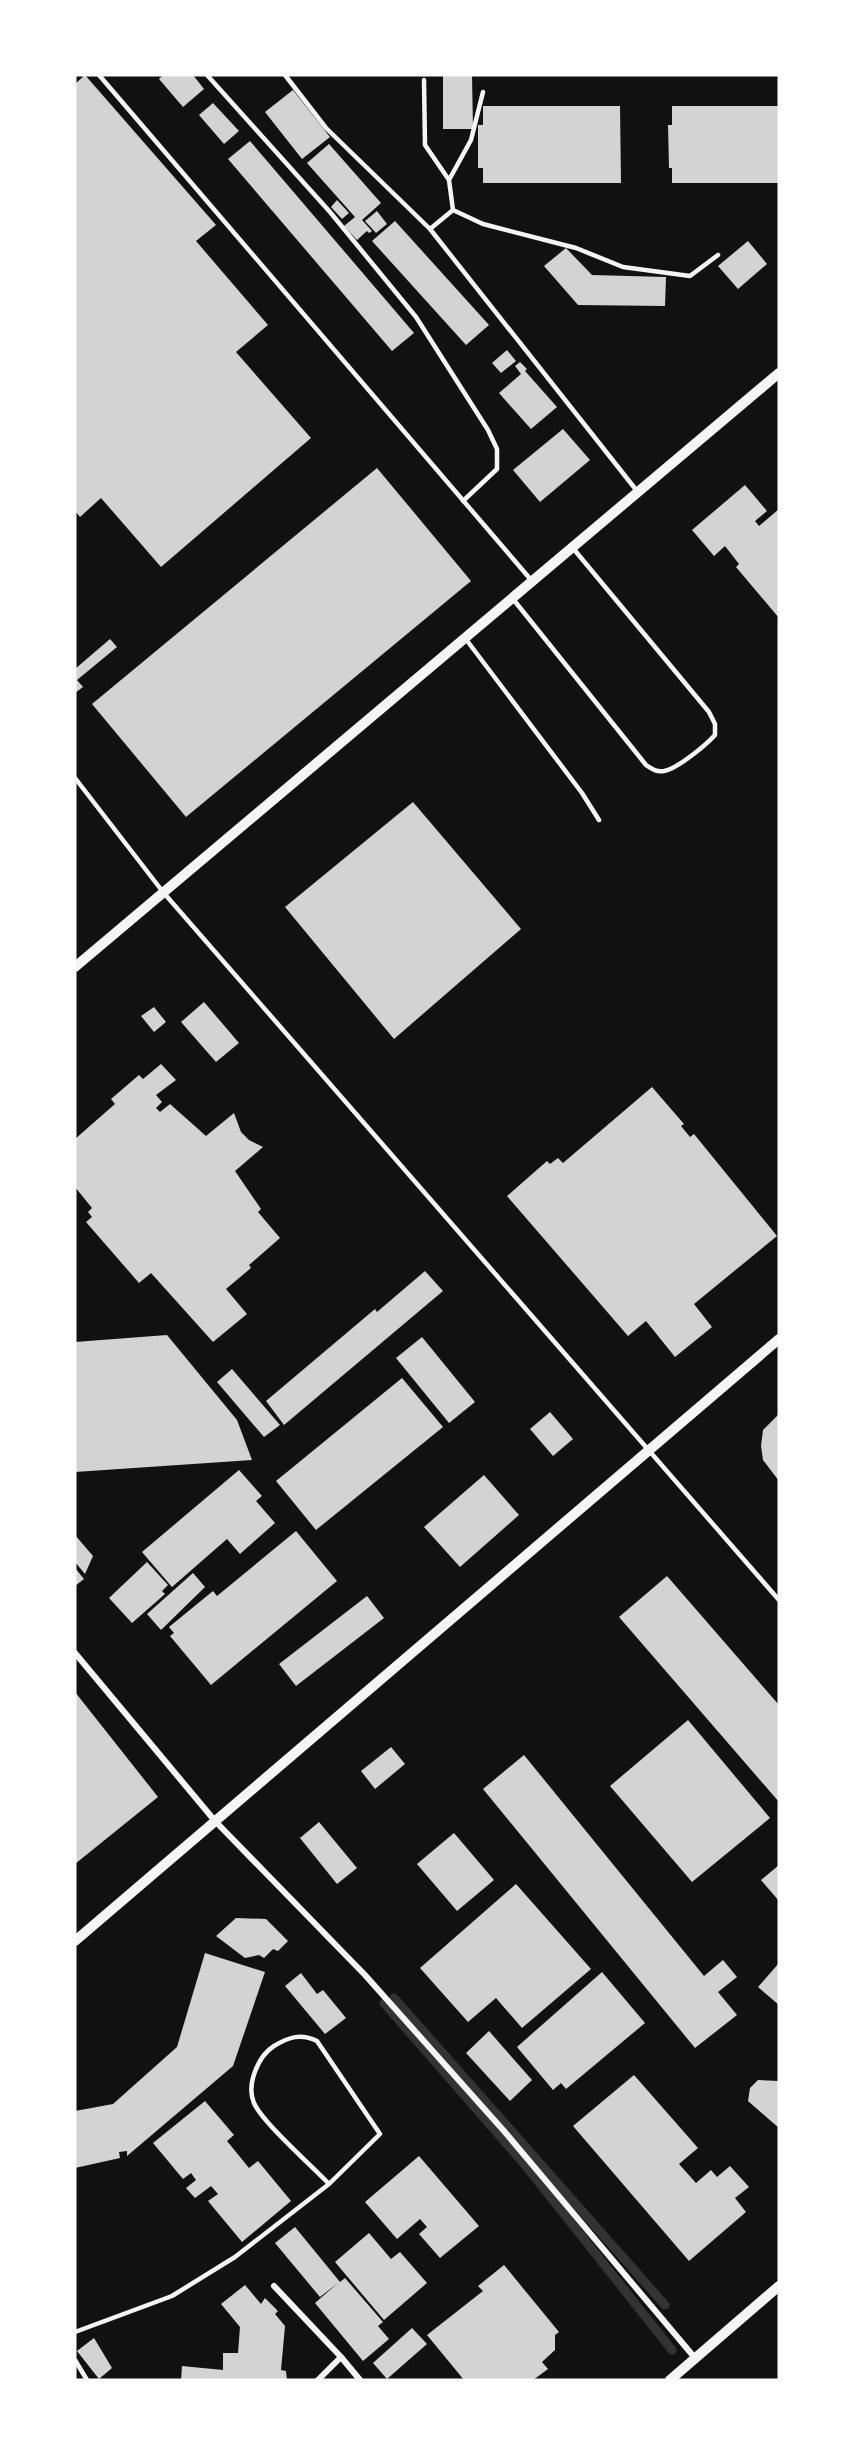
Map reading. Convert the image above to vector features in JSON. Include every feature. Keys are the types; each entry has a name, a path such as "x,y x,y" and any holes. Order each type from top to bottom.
{"street":[{"path":"75,967 779,373"},
{"path":"75,1941 779,1339"},
{"path":"75,1653 215,1821 366,1975 504,2131 695,2358"},
{"path":"274,2286 360,2380"},
{"path":"670,2380 779,2286"},
{"path":"318,2380 341,2357"}],"lane":[{"path":"99,75 532,581"},
{"path":"207,75 330,212 416,316 488,430 497,448 497,469 463,501"},
{"path":"285,75 326,128 430,228 638,492"},
{"path":"424,80 425,145 449,180 453,210"},
{"path":"449,180 471,140 483,92"},
{"path":"430,228 453,210"},
{"path":"453,210 483,224 576,248 623,267 690,276 718,255"},
{"path":"512,597 646,765 654,770 672,769 709,742 715,735 715,724 709,712 572,547"},
{"path":"465,638 582,793 599,820"},
{"path":"75,778 164,892 779,1600"},
{"path":"75,2332 172,2296 235,2257 329,2184 380,2134 317,2041 308,2037 296,2036 270,2048 260,2060 255,2071 253,2102 329,2184"},
{"path":"75,2360 87,2380"}],"building":[{"path":"85,75 216,225 196,241 268,325 236,352 311,438 161,567 101,498 80,517 75,511 75,84"},
{"path":"163,75 193,75 204,89 183,107 159,79"},
{"path":"443,75 472,75 473,129 443,129"},
{"path":"293,90 330,137 302,159 265,112"},
{"path":"213,103 239,131 224,144 199,115"},
{"path":"483,106 620,106 621,183 483,183 483,168 478,168 478,125 483,125"},
{"path":"672,106 779,106 779,183 672,183 672,168 669,168 668,125 672,125"},
{"path":"250,141 414,333 392,351 228,159"},
{"path":"329,144 381,203 362,220 372,231 369,233 367,231 357,240 344,226 355,217 307,163"},
{"path":"337,200 349,213 342,219 331,207"},
{"path":"377,211 387,224 376,233 365,221"},
{"path":"395,221 489,325 466,345 372,241"},
{"path":"748,241 767,264 738,289 718,266"},
{"path":"566,248 592,275 666,277 665,306 578,305 544,266"},
{"path":"507,350 516,361 501,373 492,363"},
{"path":"520,362 527,369 525,371 557,407 531,429 499,393 521,374 515,366"},
{"path":"563,429 590,460 540,502 513,470"},
{"path":"377,468 471,581 186,817 92,704"},
{"path":"745,485 767,511 755,521 759,526 779,509 779,618 736,567 739,564 725,546 714,556 692,530"},
{"path":"110,639 117,647 77,680 83,687 75,693 75,669"},
{"path":"413,802 521,929 394,1039 285,907"},
{"path":"204,1002 239,1043 216,1062 181,1022"},
{"path":"154,1007 166,1022 154,1032 141,1016"},
{"path":"161,1064 176,1080 156,1095 162,1102 156,1108 160,1112 170,1104 206,1136 234,1113 241,1132 249,1140 263,1147 235,1171 261,1209 258,1212 280,1238 249,1265 251,1268 226,1289 247,1314 213,1342 151,1273 139,1283 86,1222 92,1217 88,1212 92,1208 75,1187 75,1139 115,1104 111,1099 139,1075 143,1079"},
{"path":"652,1087 684,1124 681,1126 690,1137 694,1134 777,1236 694,1304 712,1327 675,1357 646,1321 628,1336 507,1196 547,1161 550,1164 558,1158 563,1163"},
{"path":"425,1271 443,1291 284,1425 266,1401 375,1309 377,1312"},
{"path":"167,1335 237,1420 252,1460 75,1472 75,1342"},
{"path":"422,1337 475,1402 449,1423 396,1358"},
{"path":"232,1369 280,1425 264,1437 217,1382"},
{"path":"402,1378 443,1427 316,1530 276,1481"},
{"path":"550,1412 573,1439 553,1456 530,1429"},
{"path":"779,1414 779,1481 763,1460 761,1446 763,1430"},
{"path":"239,1470 262,1496 256,1501 275,1523 240,1554 227,1539 172,1587 142,1552"},
{"path":"484,1475 519,1515 460,1567 424,1527"},
{"path":"296,1531 337,1581 211,1685 170,1636 174,1633 169,1627 213,1591 217,1596"},
{"path":"75,1535 93,1556 85,1574 75,1562"},
{"path":"147,1562 168,1585 162,1591 165,1594 132,1623 109,1598"},
{"path":"75,1568 84,1579 75,1586"},
{"path":"193,1573 205,1587 161,1630 147,1614"},
{"path":"667,1576 779,1705 779,1802 619,1617"},
{"path":"367,1596 384,1618 296,1686 279,1664"},
{"path":"75,1692 158,1797 75,1864"},
{"path":"688,1720 770,1818 692,1882 610,1786"},
{"path":"391,1747 405,1764 375,1789 361,1771"},
{"path":"524,1755 704,1976 723,1960 737,1977 718,1992 737,2015 695,2048 483,1789"},
{"path":"319,1822 357,1868 337,1884 300,1838"},
{"path":"454,1833 494,1880 457,1911 417,1864"},
{"path":"779,1865 779,1901 761,1880"},
{"path":"516,1884 591,1969 522,2028 496,1998 468,2022 420,1968"},
{"path":"236,1918 266,1919 288,1941 278,1951 273,1949 264,1958 259,1955 245,1958 216,1936"},
{"path":"205,1953 265,1972 233,2066 127,2156 127,2151 119,2152 120,2158 75,2168 75,2111 113,2104 177,2047"},
{"path":"779,1963 779,2005 758,1987"},
{"path":"602,1972 645,2023 566,2089 561,2083 553,2090 517,2047"},
{"path":"301,1973 317,1994 323,1990 346,2018 325,2034 285,1986"},
{"path":"489,2031 532,2080 510,2101 466,2053"},
{"path":"634,2075 698,2148 679,2164 696,2183 711,2170 717,2177 730,2166 749,2187 735,2198 746,2212 689,2261 573,2126"},
{"path":"758,2080 779,2081 779,2128 748,2101 750,2088"},
{"path":"205,2101 234,2135 227,2141 249,2168 258,2161 291,2201 242,2242 208,2201 218,2194 211,2186 195,2198 186,2188 196,2180 191,2173 183,2179 153,2143"},
{"path":"419,2156 479,2226 440,2258 419,2234 427,2227 420,2219 397,2239 365,2202"},
{"path":"295,2227 340,2282 345,2278 383,2322 378,2326 389,2339 363,2361 315,2303 338,2283 320,2297 275,2243"},
{"path":"369,2233 391,2259 400,2252 427,2283 384,2320 335,2262"},
{"path":"504,2265 559,2332 555,2335 555,2350 542,2362 548,2369 533,2380 464,2380 427,2335 483,2291 478,2286"},
{"path":"245,2285 261,2304 265,2298 278,2311 275,2314 285,2326 281,2370 286,2371 287,2380 181,2380 182,2366 223,2370 223,2353 238,2353 240,2327 221,2304"},
{"path":"412,2328 427,2344 387,2379 373,2363"},
{"path":"94,2338 112,2368 99,2379 77,2351"}],"waterway":[{"path":"394,1998 665,2305"},
{"path":"384,2003 525,2165 672,2350"}]}
